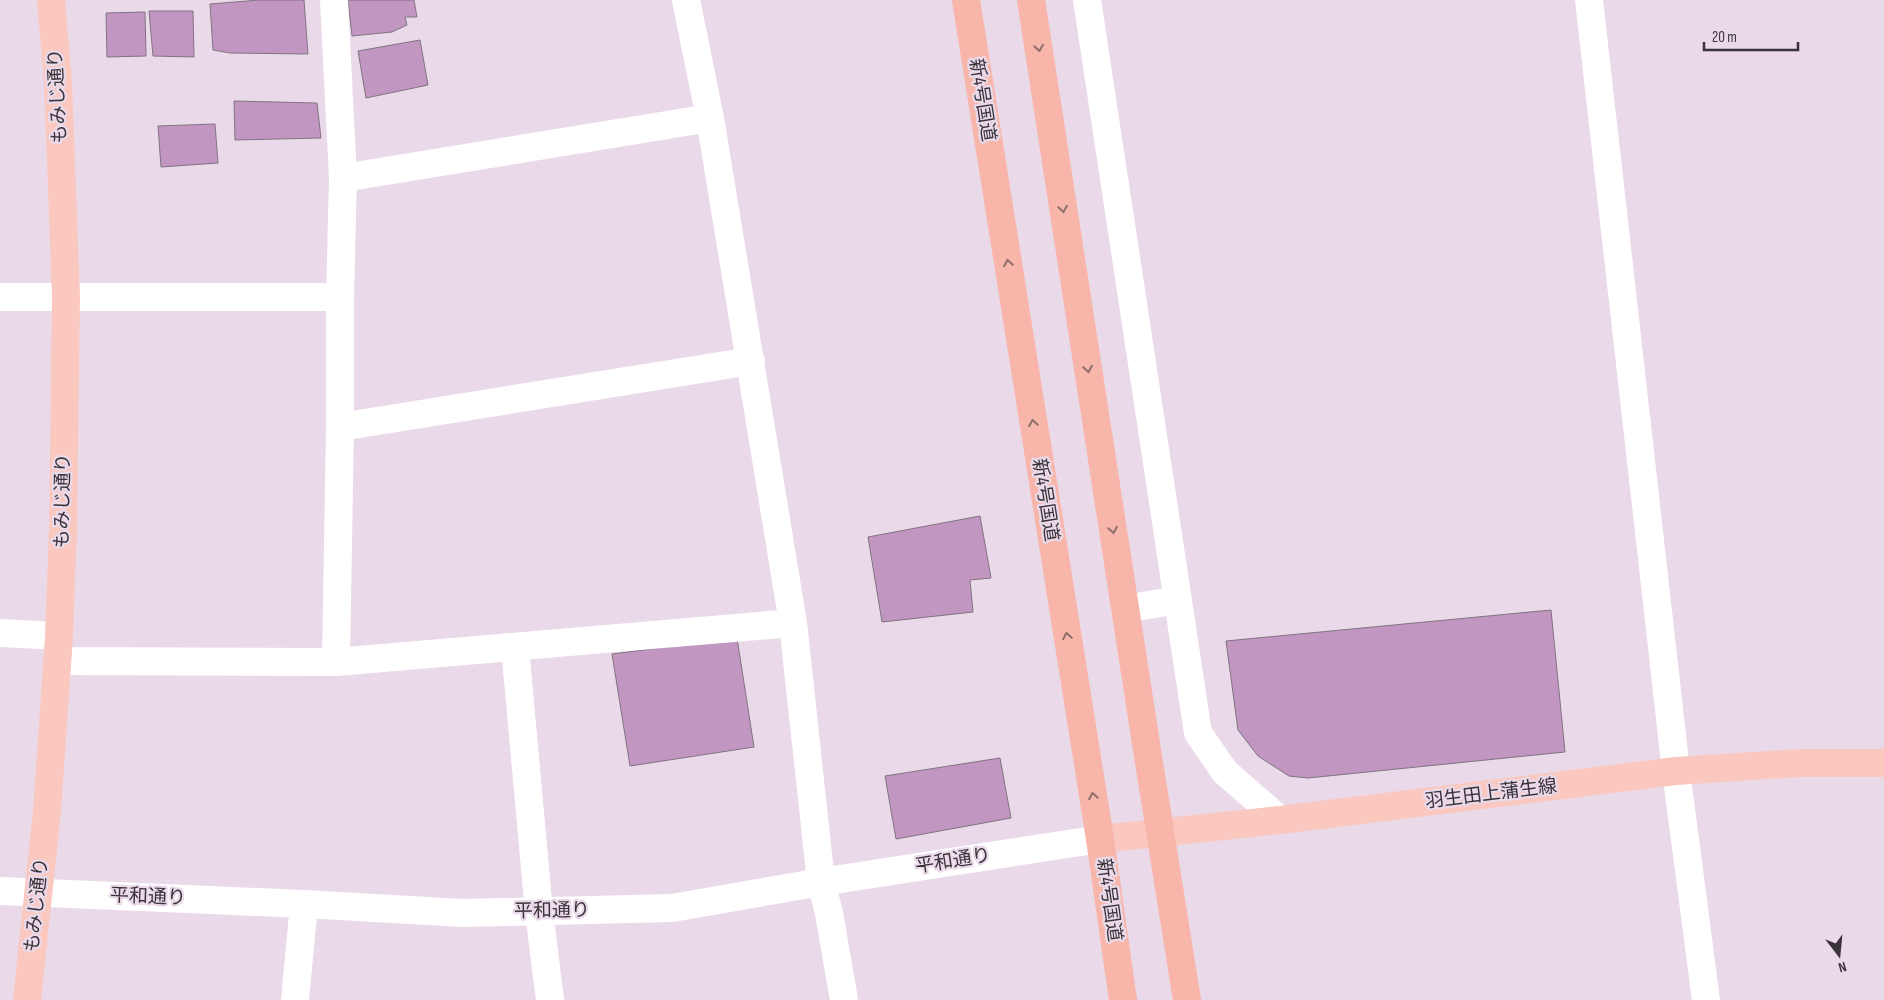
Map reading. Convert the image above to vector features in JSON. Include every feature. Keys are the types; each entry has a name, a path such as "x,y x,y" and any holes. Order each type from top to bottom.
{"highway":[{"name":"新4号国道","path":"966,0 1100,839 1123,1000"},
{"path":"1031,0 1187,1000"}],"main road":[{"name":"もみじ通り","path":"27,1000 39,892 58,649 66,297 58,82 51,0"},
{"name":"羽生田上蒲生線","path":"1100,839 1280,820 1676,771 1801,763 1884,763"}],"street":[{"path":"334,0 343,178 336,662"},
{"path":"1087,0 1198,733 1225,772 1280,820"},
{"path":"1589,0 1676,771 1706,1000"},
{"path":"693,1 710,118 793,623 821,882 829,912 844,1000"},
{"path":"343,178 710,118"},
{"path":"0,297 340,297"},
{"path":"340,428 751,361"},
{"path":"1125,609 1178,600"},
{"path":"0,633 58,649 336,662 793,623"},
{"path":"516,647 539,912 550,1000"},
{"name":"平和通り","path":"0,891 463,913 672,908 821,882 1100,839"},
{"path":"295,1000 304,904"}],"building":[{"path":"259,0 304,0 308,54 230,53 213,50 210,4"},
{"path":"348,0 414,0 417,17 405,17 407,25 392,32 352,36"},
{"path":"149,11 193,11 194,57 153,56"},
{"path":"145,12 146,56 107,57 106,13"},
{"path":"420,40 428,85 366,98 358,51"},
{"path":"234,101 317,103 321,138 235,140"},
{"path":"215,124 218,163 161,167 158,126"},
{"path":"980,516 991,578 970,580 973,612 882,622 868,537"},
{"path":"1551,610 1565,752 1308,778 1289,776 1258,756 1238,730 1226,641"},
{"path":"737,638 754,747 630,766 612,654"},
{"path":"1000,758 1011,818 896,839 885,776"}]}
